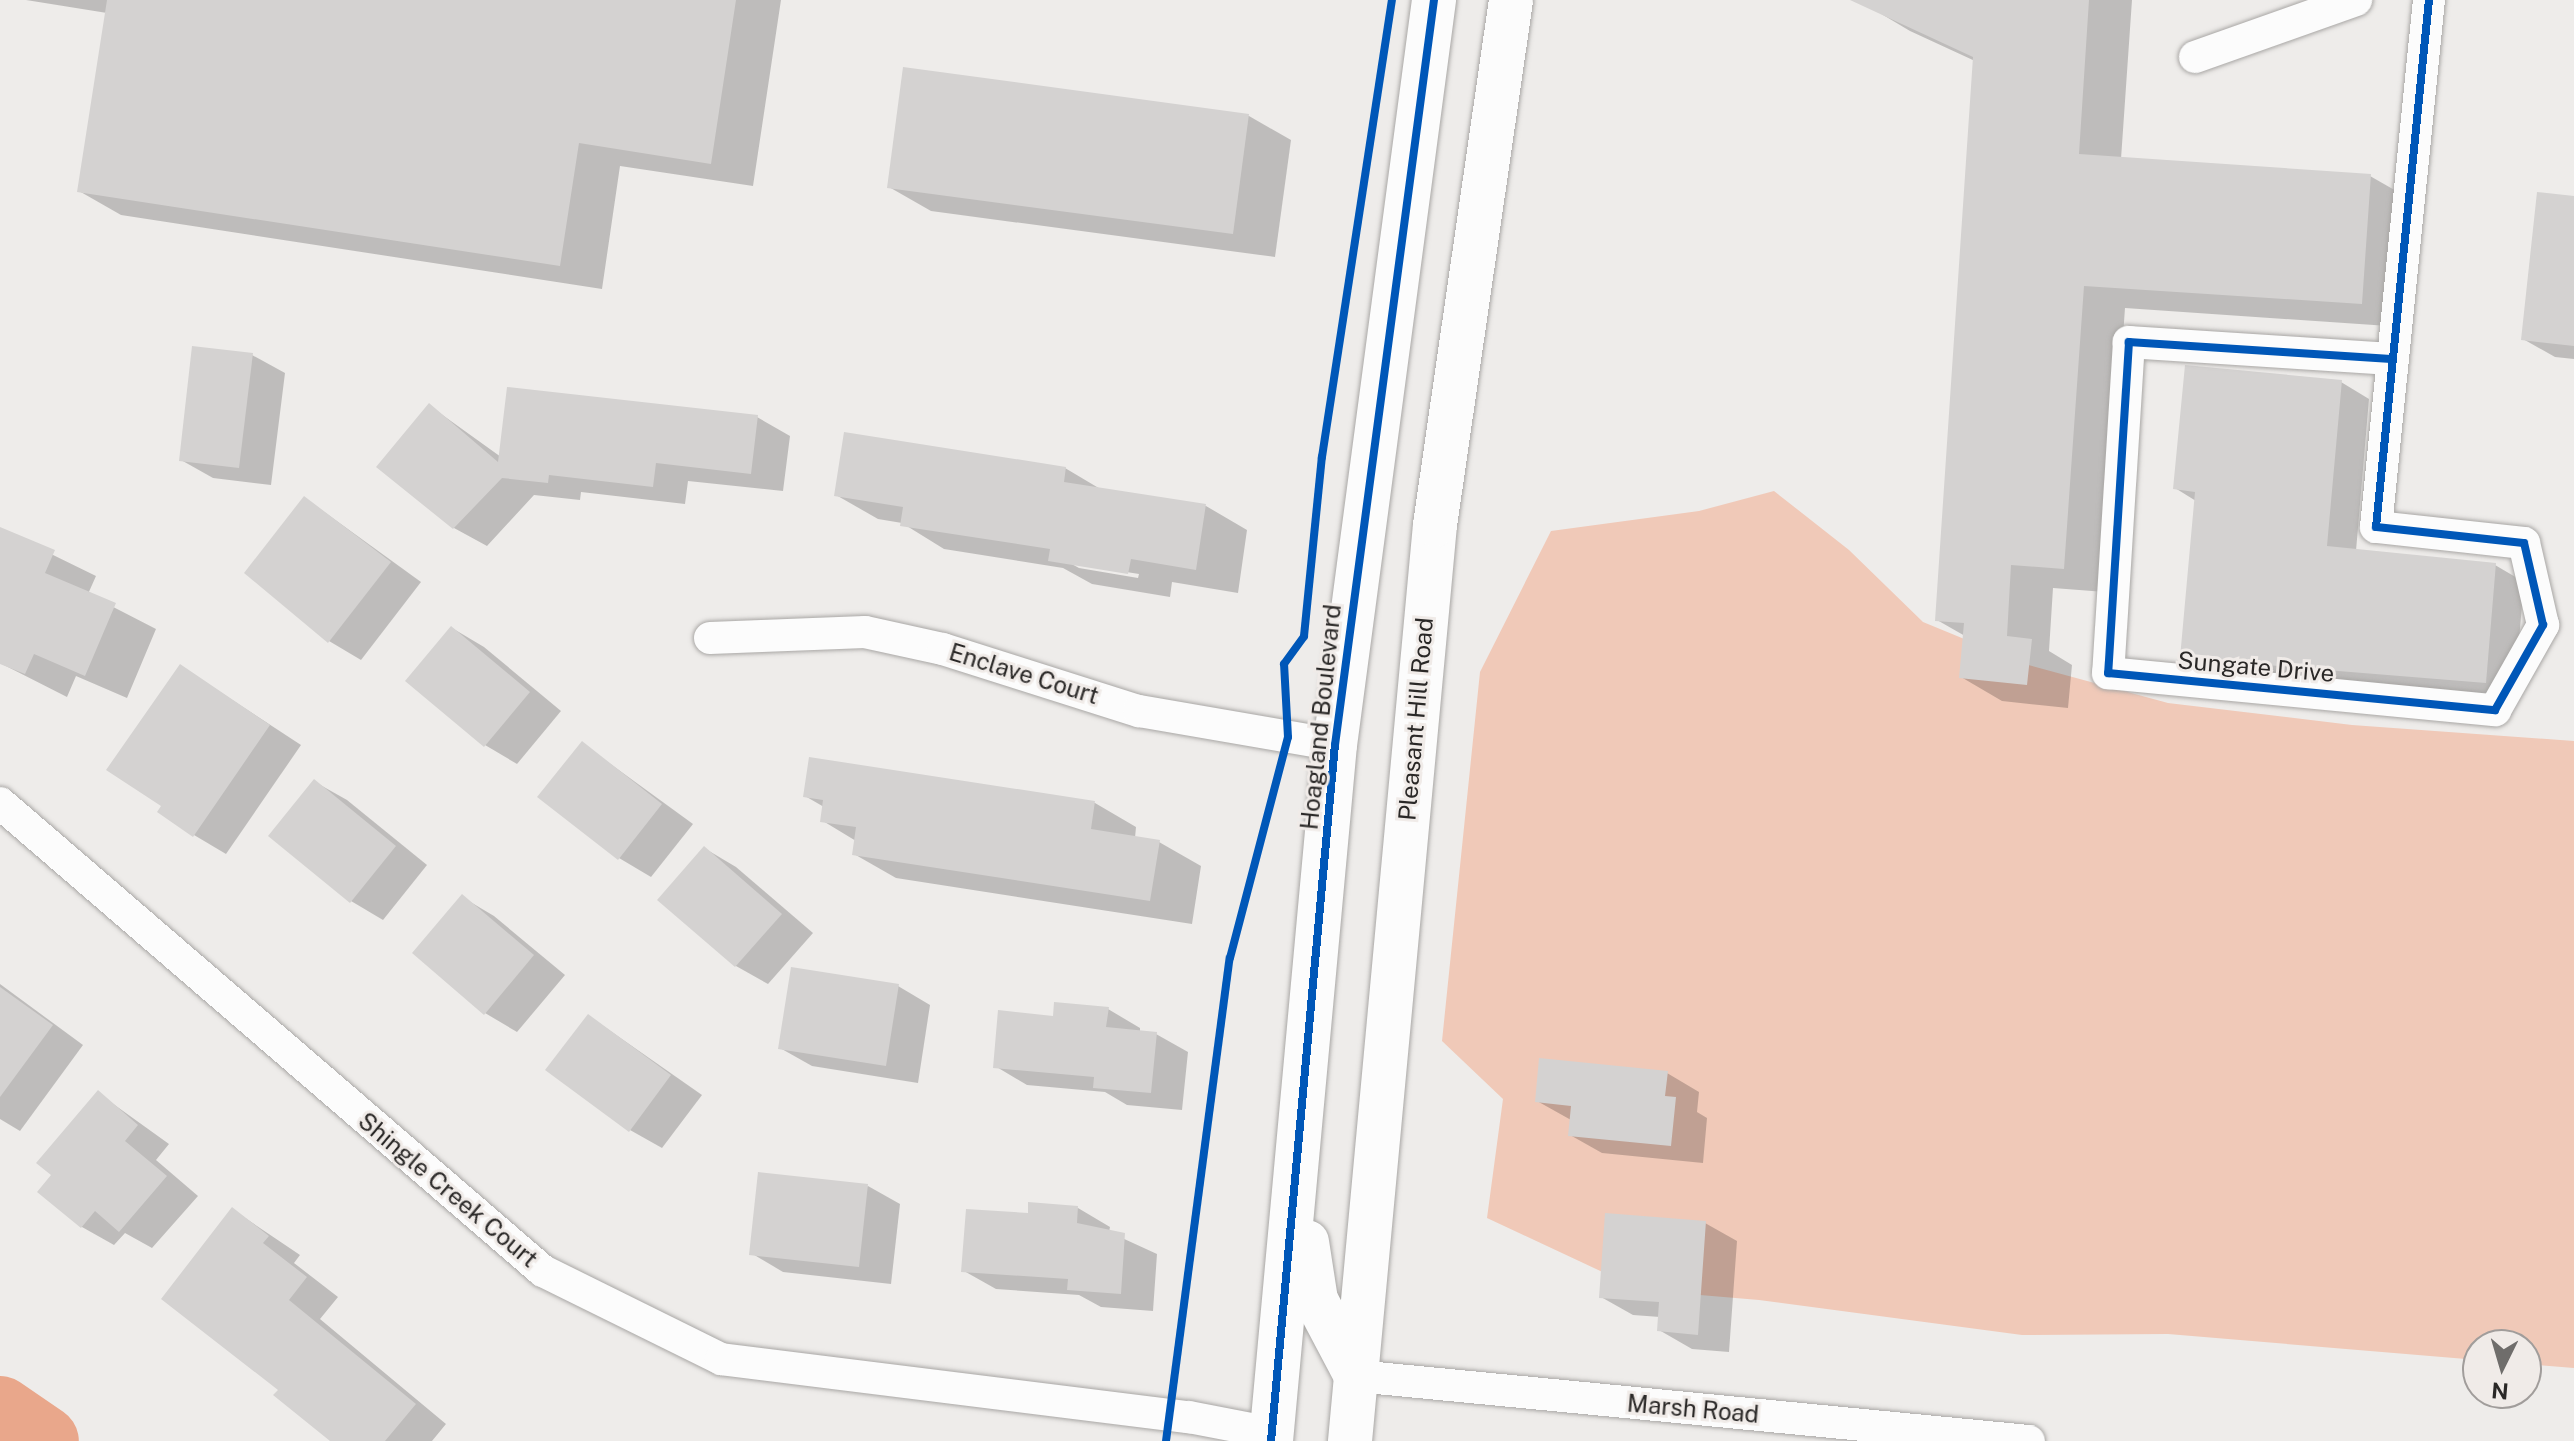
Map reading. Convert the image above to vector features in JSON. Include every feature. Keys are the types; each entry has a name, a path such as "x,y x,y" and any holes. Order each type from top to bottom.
{"main road":[{"name":"Hoagland Boulevard","path":"1274,1438 1335,745 1434,0"},
{"name":"Pleasant Hill Road","path":"1350,1441 1435,525 1511,0"},
{"path":"1297,1176 1316,1300 1356,1376"}],"street":[{"path":"2195,57 2356,0"},
{"name":"Sungate Drive","path":"2391,359 2129,342 2108,673 2495,710 2543,625 2524,543 2376,527 2391,359 2414,188 2429,0"},
{"name":"Enclave Court","path":"710,638 865,632 943,649 1139,711 1335,745"},
{"name":"Shingle Creek Court","path":"0,803 543,1271 721,1359 1189,1417 1274,1438"},
{"name":"Marsh Road","path":"1356,1376 2029,1441"}],"shaded area":[{"path":"1774,491 1849,550 1923,622 2025,664 2168,703 2352,725 2574,741 2574,1368 2542,1365 2542,1329 2462,1329 2462,1359 2168,1334 2022,1335 1759,1300 1641,1290 1487,1218 1503,1099 1442,1041 1480,672 1551,531 1699,511"},
{"path":"0,1419 36,1441 0,1441"}],"building":[{"path":"107,0 736,0 711,164 579,143 560,266 77,192"},
{"path":"1850,0 2089,0 2079,154 2371,174 2362,304 2084,286 2064,569 2011,565 2007,636 2032,639 2027,685 1959,678 1964,623 1935,621 1973,57"},
{"path":"903,67 1249,114 1233,234 887,188"},
{"path":"2537,192 2574,196 2574,346 2521,340"},
{"path":"192,346 253,353 239,468 179,461"},
{"path":"2185,365 2342,380 2327,546 2496,563 2486,683 2180,658 2195,492 2173,489"},
{"path":"507,387 758,415 751,474 656,463 653,487 549,475 548,483 502,478 453,529 376,467 429,403 498,462"},
{"path":"844,432 1066,467 1064,482 1206,504 1196,570 1131,559 1128,574 1048,561 1050,549 900,526 903,507 834,496"},
{"path":"304,496 391,562 328,643 244,573"},
{"path":"0,527 55,550 45,573 116,603 85,676 34,654 25,674 0,664"},
{"path":"451,626 530,692 484,747 405,681"},
{"path":"180,664 270,725 193,837 157,812 161,806 106,770"},
{"path":"582,741 662,804 618,860 537,797"},
{"path":"809,757 1095,801 1091,829 1160,840 1150,901 852,855 856,827 820,822 823,800 803,797"},
{"path":"314,779 396,846 350,903 268,836"},
{"path":"704,846 782,914 735,967 657,900"},
{"path":"462,894 534,955 484,1015 412,953"},
{"path":"791,967 899,984 886,1066 778,1049"},
{"path":"0,987 53,1025 0,1097"},
{"path":"1054,1002 1109,1007 1106,1027 1157,1032 1151,1093 1093,1088 1094,1077 993,1068 998,1010 1053,1016"},
{"path":"588,1014 671,1075 629,1132 545,1070"},
{"path":"1539,1058 1668,1071 1665,1096 1676,1097 1671,1146 1568,1136 1571,1106 1535,1102"},
{"path":"98,1090 138,1125 125,1141 167,1176 119,1232 95,1211 81,1228 37,1192 51,1175 36,1163"},
{"path":"758,1172 868,1184 859,1267 749,1255"},
{"path":"1028,1202 1078,1206 1077,1223 1125,1233 1121,1294 1067,1290 1068,1279 961,1272 966,1209 1028,1213"},
{"path":"232,1207 269,1236 263,1243 307,1277 289,1300 416,1404 385,1441 330,1441 273,1395 278,1390 161,1299"},
{"path":"1605,1213 1706,1221 1698,1335 1657,1331 1659,1302 1599,1298"}],"waterway":[{"path":"0,1411 44,1441"}],"cycle path":[{"path":"1166,1441 1230,958 1288,737 1284,664 1304,636 1322,457 1392,0"},
{"path":"1271,1441 1335,745 1434,0"},
{"path":"2391,359 2129,342 2108,673 2495,710 2543,625 2524,543 2376,527 2429,0"}]}
